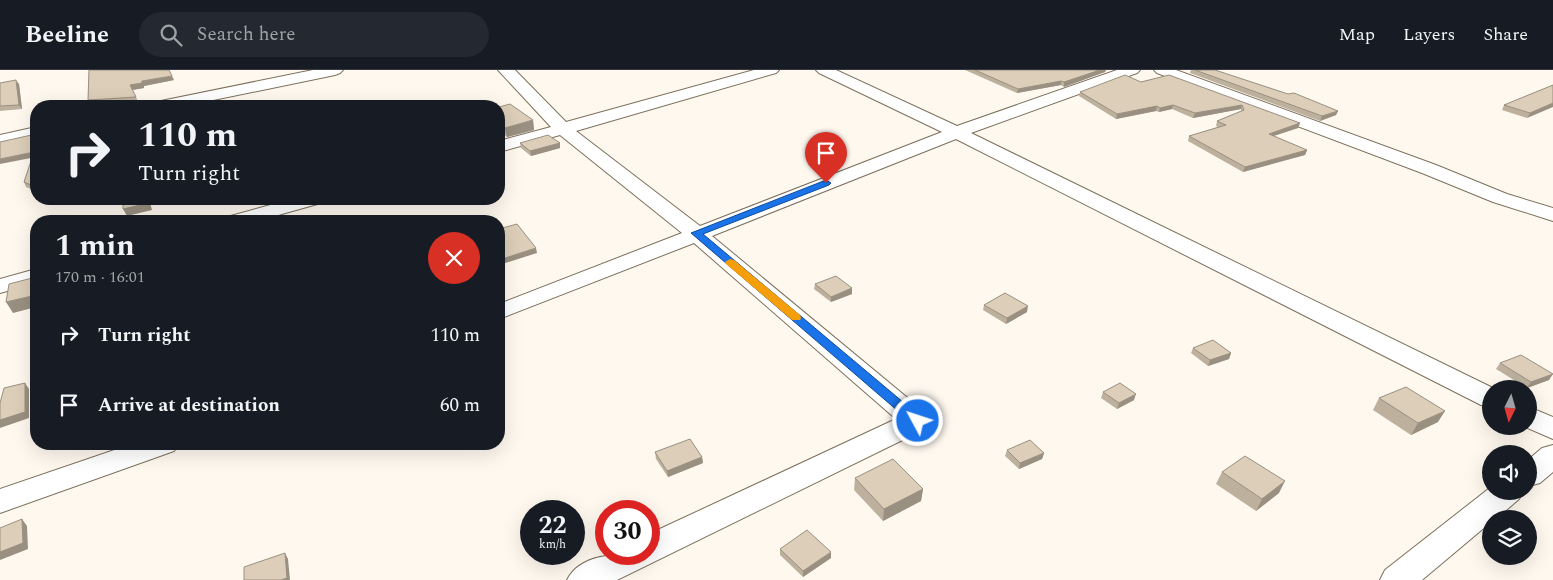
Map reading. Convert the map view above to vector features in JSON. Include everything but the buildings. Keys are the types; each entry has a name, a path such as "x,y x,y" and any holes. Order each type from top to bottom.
{"street":[{"path":"190,100 335,70"},
{"path":"506,70 563,128 696,233 918,421 660,544"},
{"path":"505,145 771,70"},
{"path":"824,70 956,132 1482,394"},
{"path":"505,310 956,132 1132,70"},
{"path":"1162,70 1429,169 1500,198 1553,215"},
{"path":"0,140 30,133"},
{"path":"256,215 292,205"},
{"path":"0,286 30,278"},
{"path":"1538,422 1553,429"},
{"path":"0,501 147,450"},
{"path":"1537,469 1553,456"},
{"path":"1397,580 1497,500"},
{"path":"584,580 616,565"}],"slow traffic":[{"path":"730,262 796,318"}],"route":[{"path":"826,183 696,233 918,421"}]}
